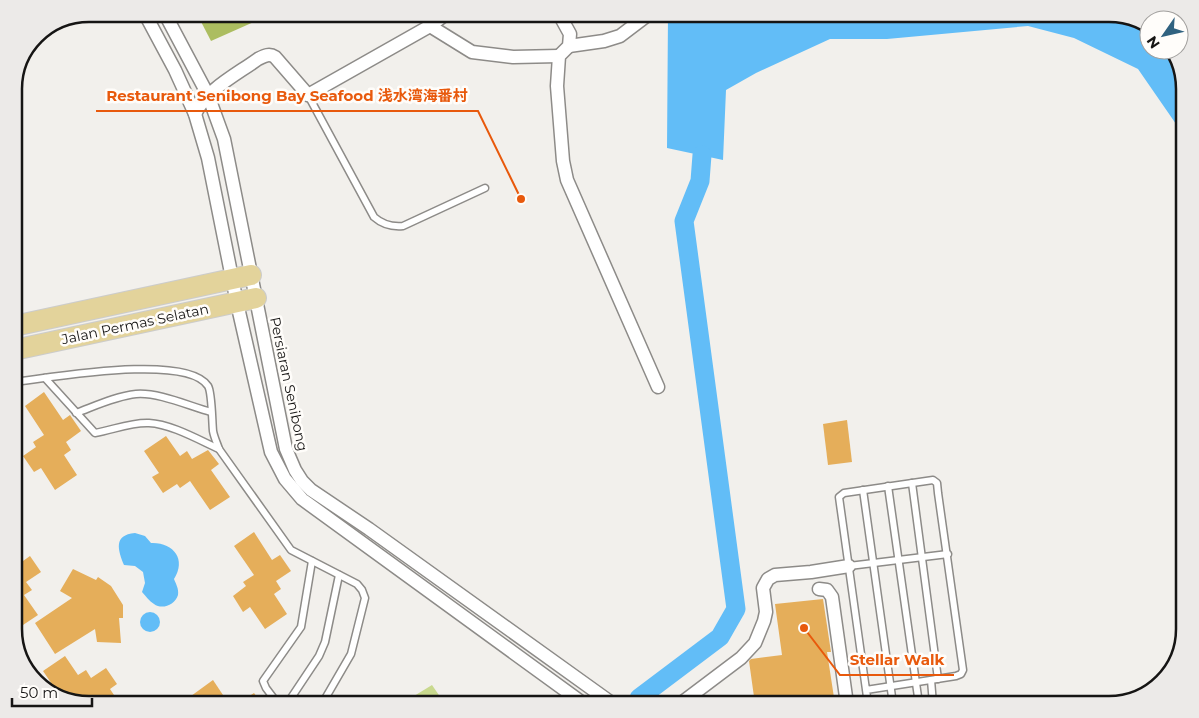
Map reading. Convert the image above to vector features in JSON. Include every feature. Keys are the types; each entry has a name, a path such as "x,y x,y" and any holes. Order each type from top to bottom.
{"main road":[{"name":"Jalan Permas Selatan","path":"23,324 242,277"},
{"name":"Jalan Permas Selatan","path":"23,348 246,300"}],"street":[{"name":"Persiaran Senibong","path":"149,22 194,114 242,277 246,300 286,449 302,481 311,490 377,534 602,696"},
{"name":"Persiaran Senibong","path":"169,22 208,95 224,139 242,277 271,452 277,466 292,490 302,499 573,696"},
{"path":"194,114 198,106 208,95 258,59 269,55 275,57 308,95 435,22"},
{"path":"563,22 570,34 569,46 560,56 557,86 563,161 568,180 658,387"},
{"path":"569,46 620,36 640,22"},
{"path":"430,26 472,52 513,58 560,56"},
{"path":"691,696 741,658 756,643 766,612 763,588 768,579 775,575 849,566"},
{"path":"819,589 827,590 832,597 846,696"}],"lane":[{"path":"308,95 374,217 381,222 393,227 403,226 485,188"},
{"path":"23,381 156,368 186,372 199,377 209,387 213,434 219,449 292,550 357,584 362,590 365,598 351,654 327,696"},
{"path":"44,378 95,432 127,425 150,423 182,433 219,449"},
{"path":"76,413 136,394 155,396 211,412"},
{"path":"866,690 961,674 948,554 937,483 933,480 844,493 840,497 849,566 866,690 867,696"},
{"path":"912,483 935,679 934,696"},
{"path":"888,486 918,696"},
{"path":"863,490 892,696"},
{"path":"849,566 948,554"},
{"path":"272,696 263,681 301,627 312,561"},
{"path":"292,696 319,656 325,642 339,575"}],"green space":[{"path":"201,22 254,22 211,41"},
{"path":"432,685 440,696 414,696"}],"water":[{"path":"668,22 1109,22 1127,25 1139,30 1139,60 1169,60 1174,72 1176,124 1138,69 1074,38 1028,26 887,39 830,39 756,73 726,90 723,160 667,148"},
{"path":"135,533 145,536 151,543 166,545 176,553 179,565 174,579 178,595 168,606 157,606 151,601 142,592 145,583 143,572 135,566 124,565 119,549 120,540 128,534"},
{"path":"150,612 157,615 160,622 157,629 150,632 143,629 140,622 143,615"}],"building":[{"path":"44,392 63,420 70,415 81,431 66,442 71,450 64,455 77,475 55,490 41,468 34,472 23,456 36,447 33,442 44,435 25,406"},
{"path":"847,420 852,462 828,465 823,424"},
{"path":"166,436 180,456 187,451 192,459 208,450 219,464 211,470 230,497 210,510 190,481 180,488 177,484 163,493 152,477 159,473 144,451"},
{"path":"254,532 272,560 280,555 291,571 276,581 281,589 274,594 287,614 265,629 250,607 243,612 233,596 246,586 243,582 254,575 234,546"},
{"path":"30,556 41,572 26,582 32,590 24,595 38,615 23,625 23,561"},
{"path":"73,569 96,580 98,577 111,586 123,605 123,618 119,618 121,643 97,642 95,629 55,654 35,623 72,598 60,591"},
{"path":"823,599 831,652 827,652 834,696 754,696 749,661 751,659 782,655 775,604"},
{"path":"65,656 78,675 86,670 91,678 106,668 117,684 110,689 115,696 90,696 72,693 51,683 43,671"},
{"path":"213,680 224,696 191,696"}],"waterway":[{"path":"642,696 720,637 736,609 684,221 700,181 702,155"}],"place":[{"name":"Restaurant Senibong Bay Seafood 浅水湾海番村","path":"521,199"},
{"name":"Stellar Walk","path":"804,628"}]}
